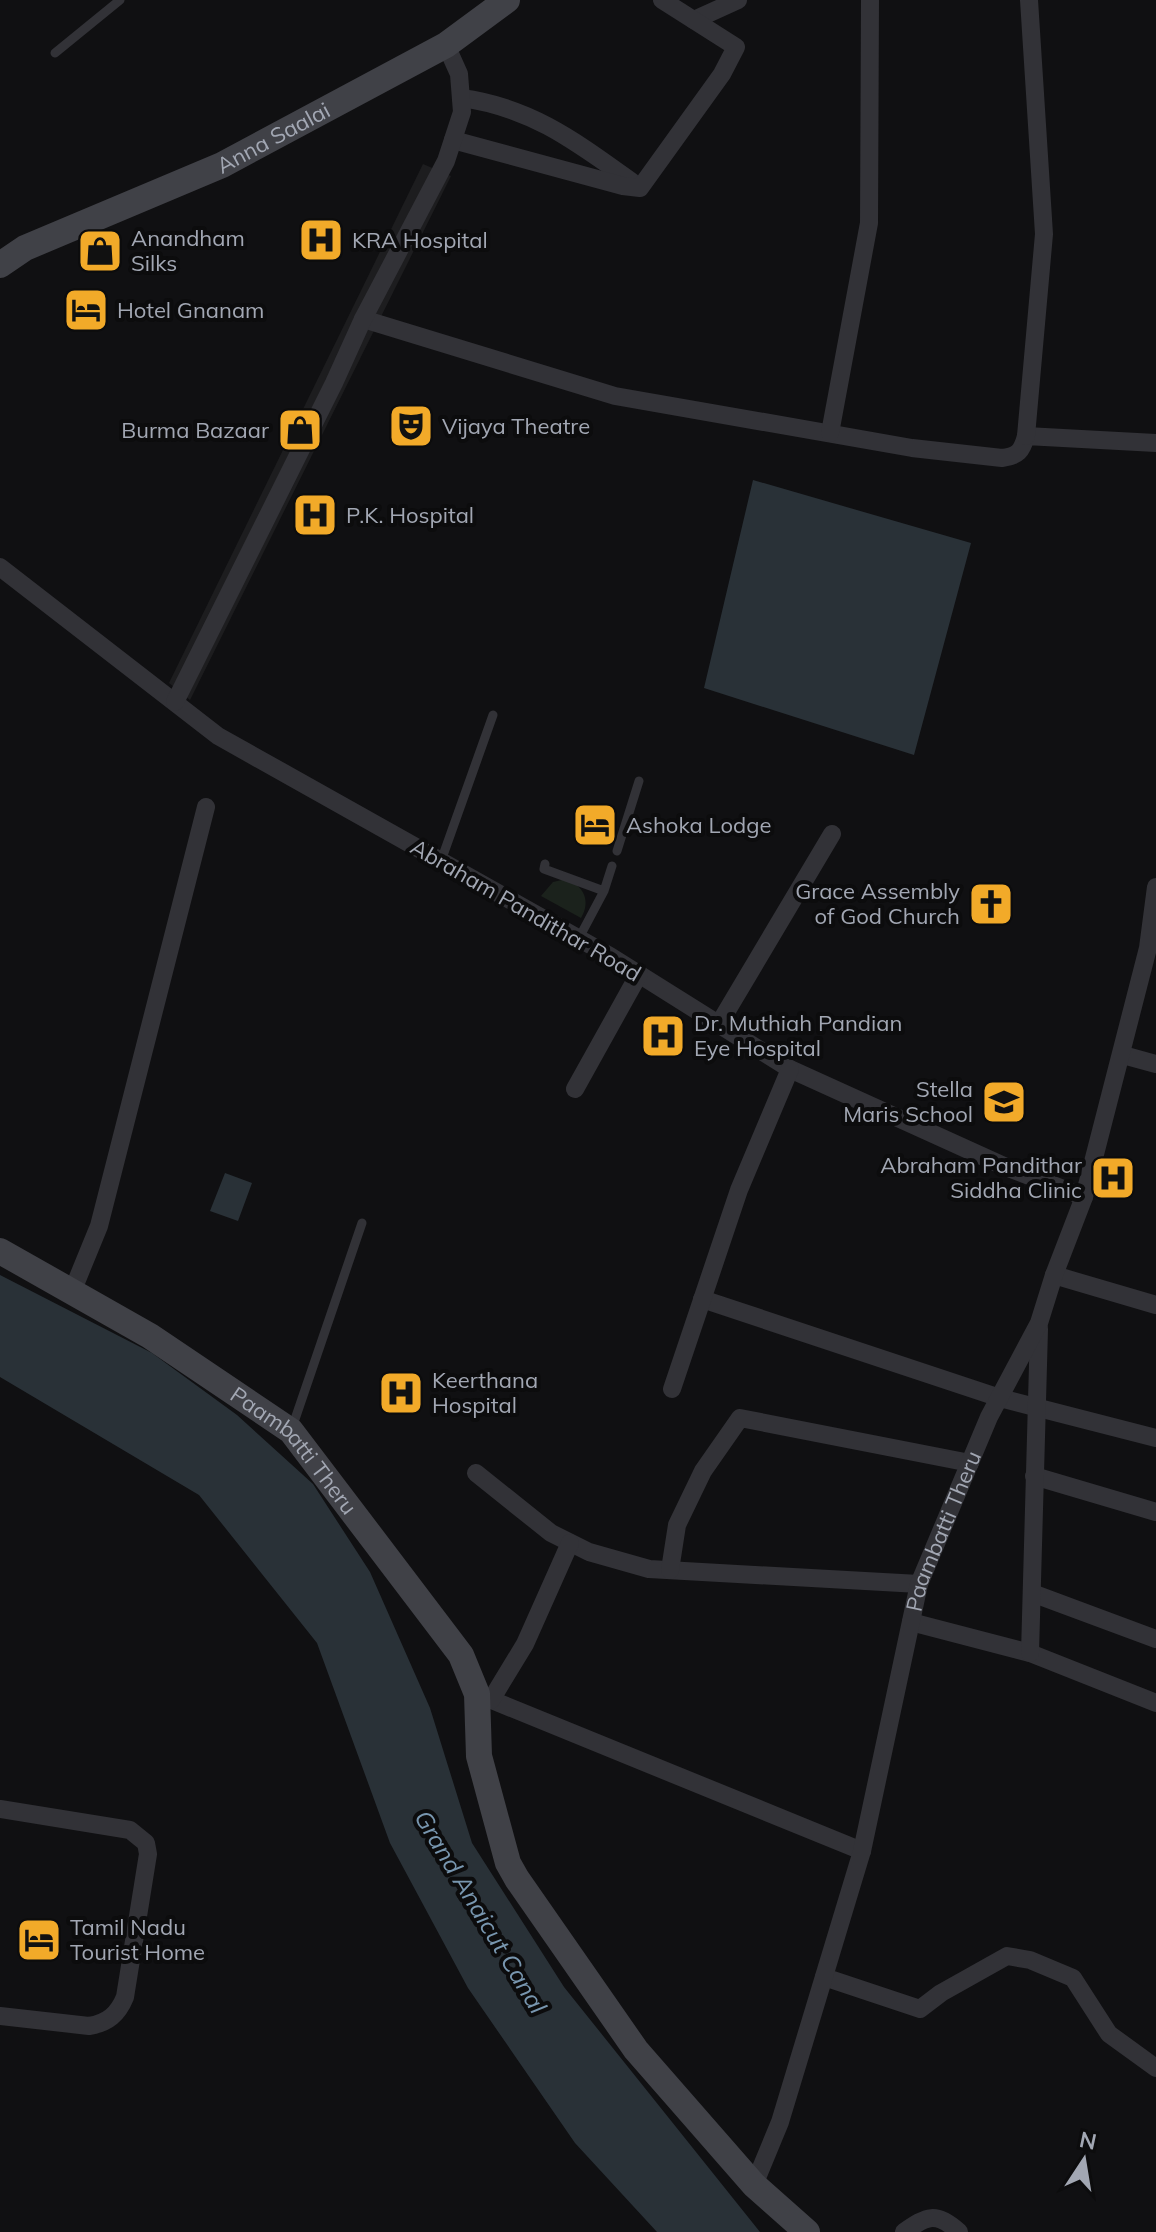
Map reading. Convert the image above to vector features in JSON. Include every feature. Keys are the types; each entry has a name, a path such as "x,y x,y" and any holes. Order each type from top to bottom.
{"street":[{"name":"Anna Saalai","path":"0,265 12,248 222,165 446,45 507,0"},
{"path":"640,188 722,74 736,47 662,0"},
{"path":"694,20 738,0"},
{"path":"830,433 869,223 870,0"},
{"path":"363,319 615,396 912,448 1013,457 1022,450 1026,436 1044,234 1029,0"},
{"path":"175,702 363,319 446,161 462,112 459,74 446,45"},
{"path":"461,98 490,102 562,132 640,188"},
{"path":"453,140 640,188"},
{"path":"1026,436 1156,443"},
{"name":"Abraham Pandithar Road","path":"0,567 218,736 579,938 790,1069 1006,1167 1084,1197"},
{"path":"72,1292 99,1226 206,807"},
{"path":"719,1024 832,834"},
{"name":"Paambatti Theru","path":"754,2185 780,2122 862,1851 919,1584 989,1417 1039,1323 1084,1197 1154,925 1156,887"},
{"path":"575,1089 639,974"},
{"path":"1123,1055 1156,1064"},
{"path":"672,1389 739,1190 790,1069"},
{"name":"Paambatti Theru","path":"0,1251 150,1336 291,1431 461,1655 484,1697 479,1756 508,1863 636,2050 754,2185 807,2232"},
{"path":"1054,1275 1156,1305"},
{"path":"702,1299 1000,1398 1156,1438"},
{"path":"1030,1653 1039,1323"},
{"path":"670,1570 677,1525 703,1471 740,1418 970,1463"},
{"path":"476,1473 551,1533 589,1552 649,1569 919,1584"},
{"path":"1034,1476 1156,1512"},
{"path":"570,1543 525,1644 484,1697 862,1851"},
{"path":"1032,1593 1156,1639"},
{"path":"911,1622 1030,1653 1156,1703"},
{"path":"0,1809 130,1830 146,1843 148,1854 125,1997 119,2010 100,2024 89,2026 0,2016"},
{"path":"824,1977 920,2009 941,1993 1007,1956 1030,1960 1073,1978 1109,2034 1156,2068"},
{"path":"904,2232 922,2219 935,2217 949,2222 959,2232"}],"lane":[{"path":"55,53 120,0"},
{"path":"441,861 493,715"},
{"path":"617,851 639,781"},
{"path":"545,864 544,869 604,891"},
{"path":"579,938 604,891 612,866"},
{"path":"291,1431 362,1223"}],"shaded area":[{"path":"423,164 451,176 190,700 169,683"},
{"path":"566,879 584,895 585,906 581,918 541,896 553,882"}],"water":[{"path":"753,480 971,543 914,755 704,688"},
{"path":"225,1173 252,1183 238,1221 210,1211"},
{"name":"Grand Anaicut Canal","path":"0,1275 152,1353 237,1415 313,1484 370,1572 430,1708 472,1843 564,1987 760,2232 657,2232 575,2143 468,1988 390,1843 317,1643 199,1495 0,1377"}],"place":[{"name":"KRA Hospital","path":"321,240"},
{"name":"Anandham Silks","path":"100,251"},
{"name":"Hotel Gnanam","path":"86,310"},
{"name":"Vijaya Theatre","path":"411,426"},
{"name":"Burma Bazaar","path":"300,430"},
{"name":"P.K. Hospital","path":"315,515"},
{"name":"Ashoka Lodge","path":"595,825"},
{"name":"Grace Assembly of God Church","path":"991,904"},
{"name":"Dr. Muthiah Pandian Eye Hospital","path":"663,1036"},
{"name":"Stella Maris School","path":"1004,1102"},
{"name":"Abraham Pandithar Siddha Clinic","path":"1113,1178"},
{"name":"Keerthana Hospital","path":"401,1393"},
{"name":"Tamil Nadu Tourist Home","path":"39,1940"}]}
